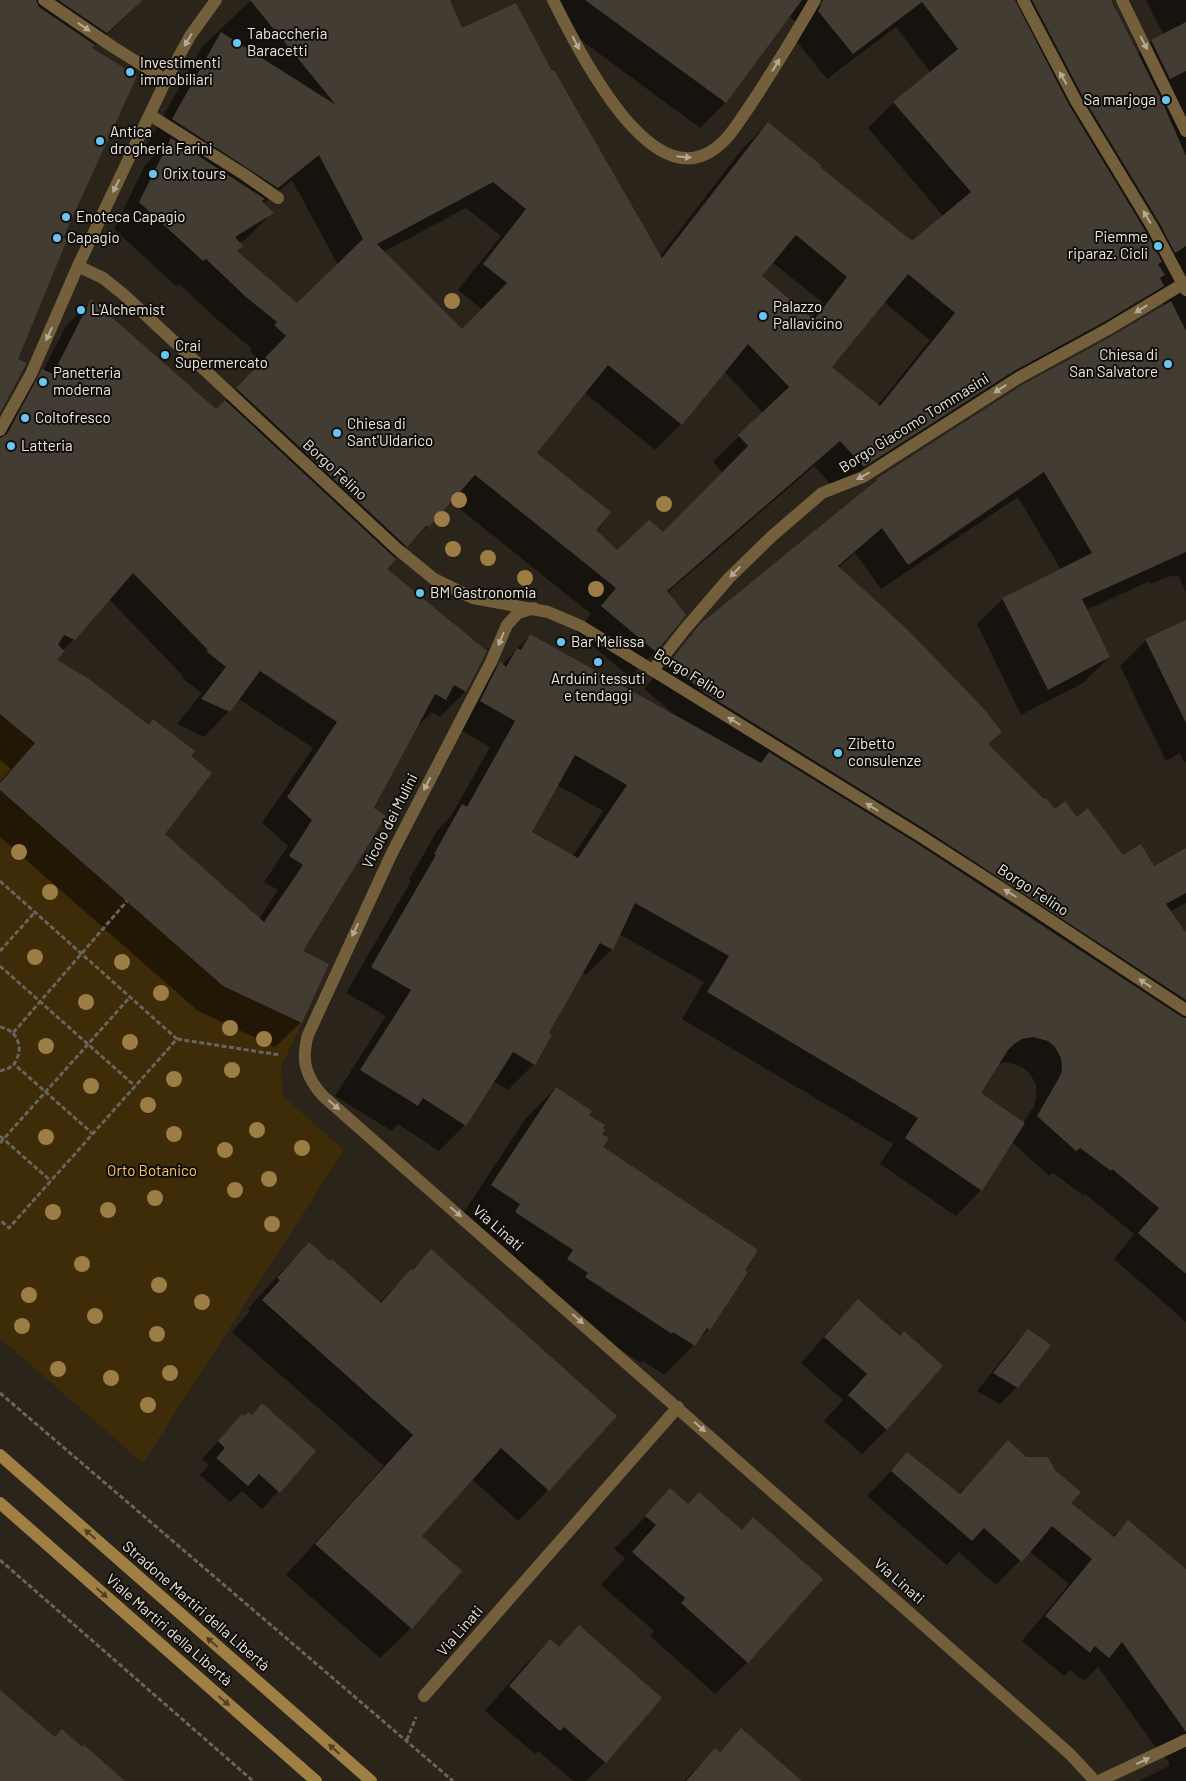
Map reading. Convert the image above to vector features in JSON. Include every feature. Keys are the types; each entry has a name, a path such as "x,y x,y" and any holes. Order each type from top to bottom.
{"main road":[{"name":"Stradone Martiri della Libertà","path":"0,1455 371,1781"},
{"name":"Viale Martiri della Libertà","path":"0,1503 316,1781"}],"street":[{"path":"44,0 113,48 166,80"},
{"path":"0,430 31,374 78,266 166,80 190,36 216,0"},
{"path":"554,0 579,51 600,86 621,114 654,146 684,159 700,157 713,151 732,131 815,0"},
{"path":"1023,0 1076,102 1144,212 1184,287"},
{"path":"1122,0 1186,131"},
{"path":"150,115 230,164 278,198"},
{"path":"1175,267 1186,260"},
{"name":"Borgo Felino","path":"78,266 103,278 123,294 354,510 416,566 434,579 473,598 534,608 581,626 953,857 1186,1010"},
{"name":"Borgo Giacomo Tommasini","path":"653,670 729,578 771,537 822,493 863,477 1018,378 1184,287"},
{"name":"Vicolo dei Mulini","path":"305,1061 308,1035 369,900 491,662 507,625 518,613 534,608"},
{"name":"Via Linati","path":"305,1061 309,1077 323,1096 1070,1754 1095,1781"},
{"name":"Via Linati","path":"424,1696 678,1407"},
{"path":"1099,1781 1186,1740"}],"path":[{"path":"0,881 177,1039 286,1056 305,1061"},
{"path":"13,1033 127,901"},
{"path":"0,951 35,912"},
{"path":"0,966 135,1086"},
{"path":"0,1143 130,997"},
{"path":"0,1028 7,1029 13,1033 17,1038 20,1052 14,1064 0,1071"},
{"path":"0,1220 9,1228 177,1039"},
{"path":"14,1064 93,1134"},
{"path":"0,1136 51,1181"},
{"path":"0,1394 453,1781"},
{"path":"0,1560 253,1781"}],"green space":[{"path":"60,706 26,754 0,783 0,714"},
{"name":"Orto Botanico","path":"0,790 218,982 302,1023 281,1067 283,1096 344,1150 143,1463 0,1338"}],"building":[{"path":"0,0 36,0 39,7 95,45 92,48 137,76 63,238 67,240 18,359 27,363 0,413"},
{"path":"58,0 143,0 107,33"},
{"path":"250,0 450,0 462,28 516,3 552,71 554,70 662,258 768,122 822,166 820,167 912,241 971,192 893,102 958,49 922,2 853,54 818,11 823,0 1015,0 1069,105 1146,232 1162,262 1158,264 1165,275 1160,278 1164,286 1104,322 1014,371 864,467 840,441 667,591 686,615 656,652 601,606 616,588 475,475 429,527 427,525 407,547 236,388 286,336 274,325 277,322 246,297 206,259 203,261 139,202 171,138 265,199 262,201 274,213 235,237 243,246 237,251 297,303 363,239 319,155 278,188 172,119 221,32 336,105","holes":["493,182 526,209 483,264 507,283 462,329 377,244","796,235 847,277 814,320 762,276","908,274 955,313 880,406 832,367","748,344 789,387 738,435 748,446 663,532 649,520 617,550 596,530 611,512 537,453 608,365 682,425"]},
{"path":"585,0 802,0 726,103"},
{"path":"1032,0 1111,0 1161,99 1186,156 1186,246 1175,253 1160,224 1083,97"},
{"path":"1186,22 1186,71 1170,79 1151,40"},
{"path":"91,299 216,409 225,400 396,559 387,569 487,651 466,692 454,685 446,700 435,694 374,808 386,816 303,951 329,964 302,1023 223,986 0,790 0,783 35,743 0,714 0,438 7,434 42,369 53,374","holes":["133,573 208,650 206,651 226,667 201,699 230,712 260,671 337,722 287,797 312,820 289,856 303,865 264,922 165,834 212,773 191,756 195,751 153,719 149,725 89,679 57,660 65,651 58,645 64,635 75,640"]},
{"path":"1171,301 1186,331 1186,552 1082,599 1110,657 1048,690 1002,598 1092,553 1044,472 908,565 882,528 838,566 908,630 983,708 1002,732 988,744 1044,799 1046,798 1055,809 1065,801 1077,817 1088,808 1123,855 1141,844 1154,866 1186,848 1186,893 1166,904 1186,933 1186,1000 926,830 705,693 669,663 700,624 876,479 1022,385 1112,336"},
{"path":"1186,620 1186,723 1145,639"},
{"path":"530,634 761,763 769,752 918,844 1186,1018 1186,1274 1138,1233 1159,1208 1112,1169 1111,1171 1080,1148 1076,1151 1037,1116 1062,1071 1061,1058 1055,1047 1048,1041 1033,1037 1022,1039 1014,1044 1008,1050 981,1093 1025,1123 982,1191 905,1138 918,1118 707,992 729,956 635,903 613,950 600,943 549,1033 552,1035 535,1065 513,1052 466,1126 423,1098 418,1106 360,1070 411,990 371,967 436,855 434,854 462,804 467,807 515,721 480,701 500,661 506,667 517,648 521,650","holes":["575,755 627,785 578,858 532,832"]},
{"path":"556,1087 592,1111 589,1115 605,1125 603,1128 605,1130 602,1134 609,1138 603,1147 758,1250 745,1270 748,1272 710,1330 707,1328 695,1346 673,1332 672,1334 585,1277 588,1273 567,1259 573,1250 515,1212 520,1204 491,1185"},
{"path":"309,1242 330,1261 332,1259 381,1303 431,1249 617,1416 549,1491 501,1448 422,1536 462,1571 412,1629 315,1544 413,1435 262,1300 280,1280 277,1278"},
{"path":"858,1299 900,1336 904,1331 943,1366 887,1430 848,1395 867,1374 824,1337"},
{"path":"1028,1329 1051,1345 1018,1388 993,1373"},
{"path":"262,1403 316,1451 280,1493 259,1474 248,1486 216,1458 225,1448 218,1441 242,1414 244,1416 248,1412 252,1415"},
{"path":"1008,1440 1026,1457 1048,1457 1055,1470 1081,1492 1071,1503 1114,1537 1128,1520 1186,1569 1186,1732 1122,1642 1109,1658 1095,1646 1090,1653 1045,1616 1092,1559 1052,1526 1022,1562 984,1528 972,1541 891,1471 907,1452 960,1494"},
{"path":"670,1488 688,1504 699,1492 742,1530 753,1517 823,1579 748,1663 681,1603 685,1598 632,1552 656,1525 645,1516"},
{"path":"579,1625 662,1698 606,1763 564,1727 560,1731 509,1686 550,1639 559,1647"},
{"path":"0,1690 55,1737 62,1729 82,1747 84,1745 125,1781 0,1781"},
{"path":"741,1728 802,1781 686,1781 715,1748 720,1752"}],"place":[{"name":"Tabaccheria Baracetti","path":"237,43"},
{"name":"Investimenti immobiliari","path":"130,72"},
{"name":"Sa marjoga","path":"1166,100"},
{"name":"Antica drogheria Farini","path":"100,141"},
{"name":"Orix tours","path":"153,174"},
{"name":"Enoteca Capagio","path":"66,217"},
{"name":"Capagio","path":"57,238"},
{"name":"Piemme riparaz. Cicli","path":"1158,246"},
{"name":"L'Alchemist","path":"81,310"},
{"name":"Palazzo Pallavicino","path":"763,316"},
{"name":"Crai Supermercato","path":"165,355"},
{"name":"Chiesa di San Salvatore","path":"1168,364"},
{"name":"Panetteria moderna","path":"43,382"},
{"name":"Coltofresco","path":"25,418"},
{"name":"Chiesa di Sant'Uldarico","path":"337,433"},
{"name":"Latteria","path":"11,446"},
{"name":"BM Gastronomia","path":"420,593"},
{"name":"Bar Melissa","path":"561,642"},
{"name":"Arduini tessuti e tendaggi","path":"598,662"},
{"name":"Zibetto consulenze","path":"838,753"}]}
